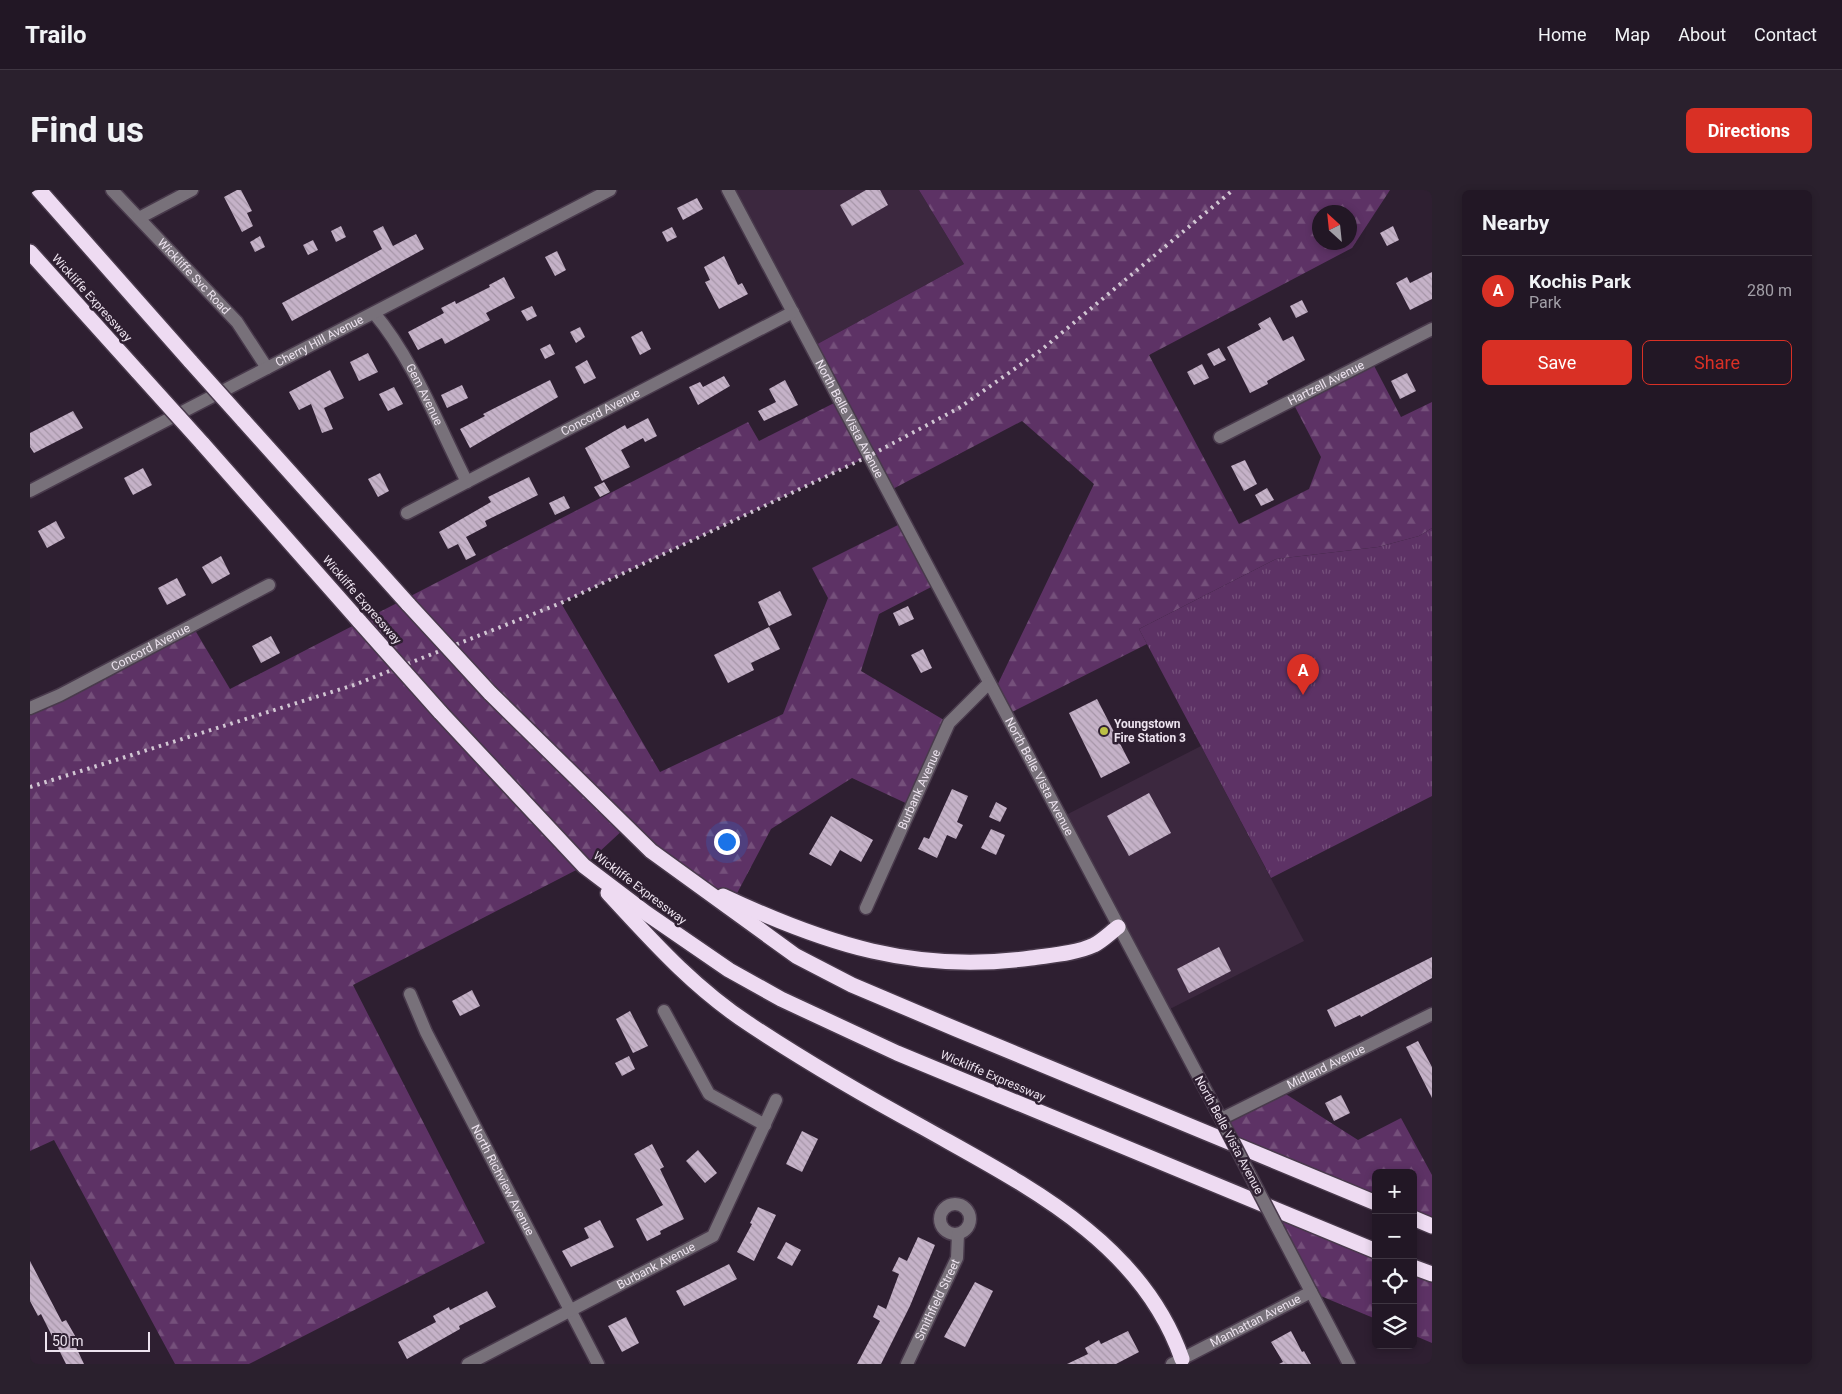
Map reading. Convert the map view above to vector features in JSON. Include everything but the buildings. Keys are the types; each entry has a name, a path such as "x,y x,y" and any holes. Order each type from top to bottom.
{"highway":[{"path":"39,190 243,420 490,693 625,828 651,851 796,956 852,985 1372,1201"},
{"name":"Wickliffe Expressway","path":"30,252 440,712 584,866 729,970 820,1019 1372,1249"},
{"path":"584,866 672,964 750,1025 822,1071 1041,1196 1090,1230 1124,1263 1144,1288 1171,1329 1177,1361"},
{"path":"690,880 782,924 829,941 866,951 912,959 985,962 1076,952 1095,945 1118,927"},
{"path":"1417,1220 1432,1226"},
{"path":"1417,1268 1432,1274"}],"street":[{"name":"Wickliffe Svc Road","path":"112,190 237,322 267,368"},
{"path":"139,218 192,190"},
{"name":"Cherry Hill Avenue","path":"30,491 610,190"},
{"name":"North Belle Vista Avenue","path":"728,190 1350,1364"},
{"name":"Concord Avenue","path":"407,513 793,312"},
{"name":"Gem Avenue","path":"374,313 388,330 403,356 467,482"},
{"name":"Hartzell Avenue","path":"1220,437 1432,329"},
{"name":"Concord Avenue","path":"30,708 68,691 269,585"},
{"name":"Burbank Avenue","path":"866,908 949,724 989,683"},
{"name":"North Richview Avenue","path":"410,994 426,1032 598,1364"},
{"path":"664,1011 709,1094 765,1125"},
{"name":"Midland Avenue","path":"1221,1120 1431,1017"},
{"name":"Burbank Avenue","path":"468,1364 713,1236 776,1100"},
{"name":"Smithfield Street","path":"907,1364 957,1258 958,1234"},
{"name":"Manhattan Avenue","path":"1177,1361 1312,1292"}],"shaded area":[{"path":"729,190 919,190 964,264 812,347"},
{"path":"1201,746 1304,941 1164,1012 1060,818"}],"green space":[{"path":"919,190 1390,190 1357,240 1357,205 1312,205 1312,250 1348,250 1149,355 1239,524 1309,489 1321,457 1292,401 1371,360 1401,417 1432,402 1432,528 1419,536 1378,547 1276,559 1139,629 1147,644 1006,715 994,692 1094,484 1022,421 889,491 869,456 561,603 660,772 783,714 828,598 812,568 904,522 937,584 879,614 861,671 949,723 912,806 852,778 771,829 733,901 625,828 584,866 353,985 485,1243 249,1364 175,1364 54,1140 30,1151 30,708 192,625 230,689 748,422 759,441 840,400 812,347 964,264"},
{"path":"1432,528 1432,796 1271,878 1139,629 1276,559 1378,547 1419,536"},
{"path":"1281,1091 1358,1140 1401,1118 1432,1175 1432,1226 1417,1220 1417,1169 1372,1169 1372,1201 1231,1143 1221,1120"},
{"path":"1265,1205 1372,1249 1372,1317 1311,1292"},
{"path":"1417,1268 1432,1274 1432,1343 1417,1337"}],"railway":[{"path":"30,787 354,685 561,603 869,456 959,408 1040,351 1233,190"}],"place":[{"name":"Kochis Park","path":"1303,695"},
{"name":"Youngstown Fire Station 3","path":"1104,731"}]}
